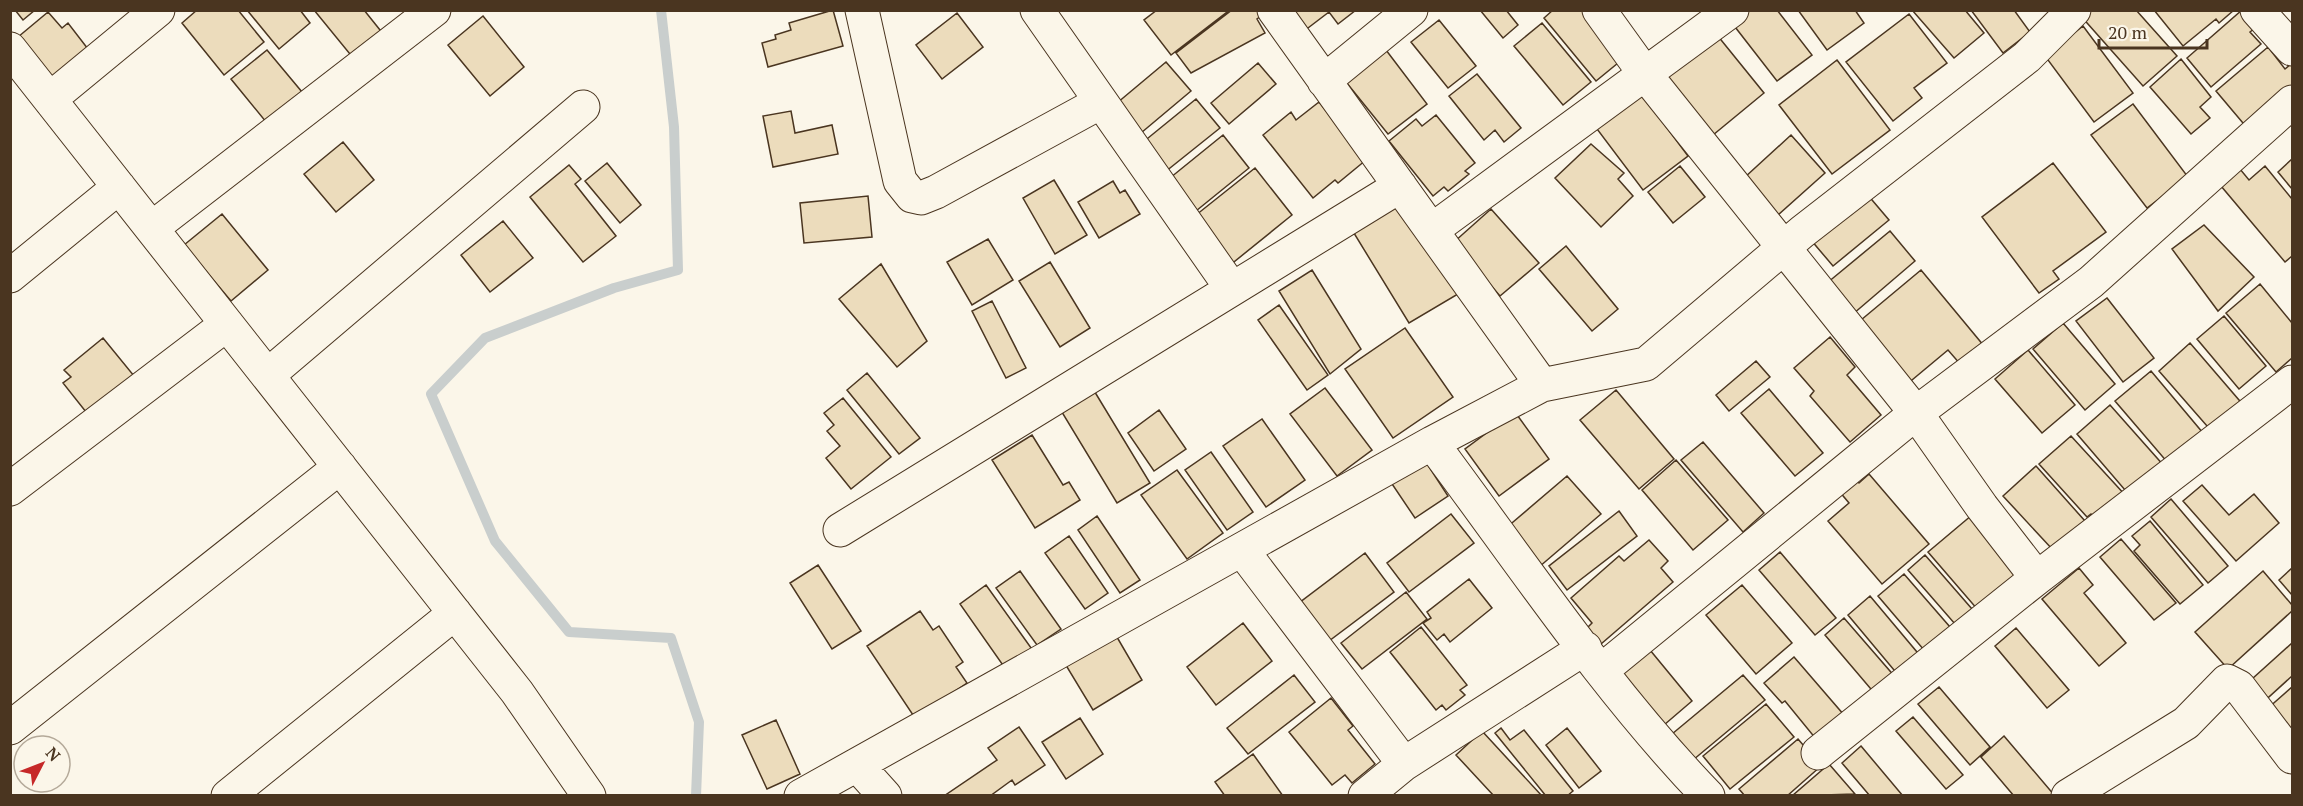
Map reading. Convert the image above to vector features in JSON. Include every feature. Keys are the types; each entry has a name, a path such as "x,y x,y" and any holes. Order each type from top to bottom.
{"street":[{"path":"50,99 158,10"},
{"path":"152,228 434,10"},
{"path":"862,10 900,181 912,196 921,198 936,192 1101,102"},
{"path":"1037,10 1232,289"},
{"path":"1274,10 1542,385"},
{"path":"1324,81 1411,10"},
{"path":"1599,10 1645,74 1916,413 1982,507 2037,578"},
{"path":"1432,230 1732,10"},
{"path":"801,795 858,766 1432,443 1542,385 1646,364 1785,247 2027,57 2074,10"},
{"path":"2257,10 2292,49"},
{"path":"12,54 50,99 517,692 589,795"},
{"path":"1365,795 1404,764 1594,659 2091,282 2292,102"},
{"path":"268,375 583,107"},
{"path":"840,530 1400,186"},
{"path":"10,276 119,187"},
{"path":"10,489 227,324"},
{"path":"1818,753 2037,578 2292,382"},
{"path":"1432,443 1594,659 1680,766 1708,795"},
{"path":"10,728 340,467"},
{"path":"1242,550 1404,764"},
{"path":"228,795 455,613"},
{"path":"2068,795 2187,723 2227,681 2239,687 2292,757"},
{"path":"858,766 885,795"}],"building":[{"path":"15,10 35,10 23,20"},
{"path":"197,10 238,10 264,42 224,75 182,23"},
{"path":"247,10 300,10 310,23 279,49"},
{"path":"314,10 364,10 384,35 354,59"},
{"path":"833,10 843,46 768,67 762,43 776,39 775,35 791,30 789,23"},
{"path":"1157,10 1226,10 1227,12 1171,55 1144,20"},
{"path":"1232,10 1269,10 1257,19 1265,33 1191,73 1176,53"},
{"path":"1289,10 1356,10 1338,24 1329,12 1304,31"},
{"path":"1480,10 1506,10 1518,25 1503,38"},
{"path":"1553,10 1585,10 1629,54 1596,81 1544,18"},
{"path":"1748,10 1777,10 1812,55 1777,81 1732,23"},
{"path":"1798,10 1855,10 1864,23 1827,50"},
{"path":"1912,10 1965,10 1984,33 1954,58"},
{"path":"1971,10 2014,10 2030,32 2003,53"},
{"path":"2086,10 2136,10 2177,56 2143,86 2080,15"},
{"path":"2154,10 2234,10 2219,23 2216,19 2183,46"},
{"path":"2242,10 2259,25 2250,32 2261,44 2211,87 2187,58"},
{"path":"48,12 62,28 68,23 88,49 53,92 12,42"},
{"path":"957,13 983,47 942,79 916,45"},
{"path":"1909,14 1947,63 1914,88 1922,98 1893,121 1846,62"},
{"path":"483,16 524,67 490,96 448,45"},
{"path":"1439,20 1476,66 1448,88 1411,42"},
{"path":"1542,23 1591,82 1563,105 1514,46"},
{"path":"2083,26 2133,93 2094,122 2045,56"},
{"path":"1713,30 1764,93 1713,135 1662,73"},
{"path":"2268,47 2285,69 2292,63 2292,93 2248,129 2216,91"},
{"path":"267,50 307,98 271,128 231,79"},
{"path":"1386,50 1427,104 1388,134 1346,82"},
{"path":"2181,59 2211,97 2200,107 2210,118 2191,134 2150,87"},
{"path":"1837,60 1890,130 1832,174 1779,105"},
{"path":"1166,62 1191,91 1135,138 1111,108"},
{"path":"1258,63 1276,84 1229,124 1211,103"},
{"path":"1477,74 1521,128 1504,142 1495,130 1484,140 1449,96"},
{"path":"1645,86 1671,119 1664,124 1688,156 1643,190 1594,125"},
{"path":"1196,99 1220,128 1160,176 1137,147"},
{"path":"1319,102 1366,160 1338,183 1335,180 1313,198 1263,135 1291,112 1296,120"},
{"path":"2133,104 2188,177 2147,208 2091,135"},
{"path":"791,111 795,133 832,125 838,154 773,167 763,116"},
{"path":"1436,115 1475,163 1465,171 1469,174 1448,191 1444,187 1433,196 1389,141 1416,119 1422,126"},
{"path":"1223,135 1249,168 1191,215 1165,182"},
{"path":"1791,135 1825,173 1778,215 1744,178"},
{"path":"343,142 374,180 336,212 304,174"},
{"path":"1591,144 1624,173 1618,179 1633,196 1601,227 1555,178"},
{"path":"2292,159 2292,189 2278,172"},
{"path":"607,163 641,205 620,223 585,181"},
{"path":"2053,163 2106,232 2053,271 2059,279 2039,293 1982,217"},
{"path":"569,165 581,179 575,184 616,236 583,262 530,197"},
{"path":"1680,166 1705,197 1673,223 1648,192"},
{"path":"2265,166 2292,199 2292,256 2285,262 2221,186 2240,169 2249,180"},
{"path":"1255,168 1292,215 1224,270 1186,223"},
{"path":"1054,180 1087,235 1055,254 1023,198"},
{"path":"1113,181 1120,193 1125,190 1140,214 1099,238 1078,202"},
{"path":"1861,187 1889,220 1833,266 1805,233"},
{"path":"1398,195 1458,294 1409,323 1349,225"},
{"path":"868,196 872,237 804,243 800,203"},
{"path":"1491,209 1539,263 1500,296 1454,242"},
{"path":"222,214 268,270 231,301 184,245"},
{"path":"503,221 533,258 490,292 461,255"},
{"path":"2204,225 2254,277 2218,311 2172,249"},
{"path":"1890,231 1915,261 1853,314 1827,283"},
{"path":"988,239 1013,280 972,305 947,262"},
{"path":"1566,246 1618,309 1592,331 1539,269"},
{"path":"1050,262 1090,328 1060,347 1019,281"},
{"path":"881,264 927,341 897,367 839,299"},
{"path":"1312,270 1361,349 1330,374 1279,291"},
{"path":"1921,270 1984,346 1961,365 1948,350 1906,385 1855,325"},
{"path":"2260,284 2292,323 2292,358 2276,372 2226,313"},
{"path":"2107,298 2154,358 2123,382 2076,321"},
{"path":"992,301 1026,368 1006,378 972,311"},
{"path":"1279,305 1328,375 1307,390 1258,320"},
{"path":"2224,316 2266,366 2239,389 2197,339"},
{"path":"2063,323 2115,384 2085,410 2033,349"},
{"path":"1405,328 1453,397 1393,438 1345,369"},
{"path":"1830,337 1855,367 1847,375 1881,415 1850,442 1810,396 1814,391 1794,368"},
{"path":"103,338 139,382 90,417 63,383 71,377 64,370"},
{"path":"2190,343 2245,407 2214,434 2159,371"},
{"path":"2028,350 2075,405 2042,433 1995,379"},
{"path":"1756,361 1770,377 1729,411 1716,395"},
{"path":"2151,371 2203,433 2168,463 2115,401"},
{"path":"867,373 920,438 899,454 847,390"},
{"path":"1090,384 1150,483 1117,503 1057,404"},
{"path":"1325,388 1372,450 1337,476 1290,414"},
{"path":"1769,389 1823,453 1795,476 1741,413"},
{"path":"1616,390 1674,459 1639,489 1580,420"},
{"path":"843,398 891,457 851,489 826,458 840,446 827,431 834,425 824,413"},
{"path":"2110,405 2165,467 2131,497 2077,434"},
{"path":"1159,410 1186,449 1154,471 1128,433"},
{"path":"1515,412 1549,459 1499,496 1465,449"},
{"path":"1262,419 1305,480 1266,507 1223,446"},
{"path":"1032,435 1063,485 1069,482 1080,500 1035,528 992,460"},
{"path":"2071,436 2126,496 2098,522 2091,514 2087,517 2039,464"},
{"path":"1703,442 1764,513 1743,532 1681,460"},
{"path":"1211,452 1253,512 1227,530 1185,470"},
{"path":"1420,453 1448,496 1415,518 1386,475"},
{"path":"1676,460 1728,520 1693,550 1642,490"},
{"path":"2036,466 2085,521 2053,550 2003,496"},
{"path":"1177,470 1223,533 1187,559 1141,495"},
{"path":"1869,474 1929,544 1882,584 1828,521 1849,503 1839,491 1855,478 1859,483"},
{"path":"1567,476 1601,514 1539,567 1506,528"},
{"path":"2202,485 2229,515 2254,494 2279,523 2236,561 2183,501"},
{"path":"2171,499 2228,566 2208,583 2151,517"},
{"path":"1619,511 1637,536 1567,590 1549,566"},
{"path":"1451,514 1474,543 1409,592 1387,563"},
{"path":"1972,515 2021,573 1978,610 1928,552"},
{"path":"1097,516 1140,580 1120,593 1078,530"},
{"path":"2150,521 2203,585 2180,604 2134,551 2140,545 2132,536"},
{"path":"1069,536 1108,593 1085,609 1045,553"},
{"path":"2121,539 2176,603 2154,620 2100,557"},
{"path":"1649,540 1668,561 1661,568 1673,582 1601,644 1587,628 1592,623 1571,598 1619,556 1624,561"},
{"path":"1780,552 1836,618 1815,635 1759,570"},
{"path":"1365,553 1394,592 1325,644 1295,606"},
{"path":"1925,555 1972,609 1955,624 1908,570"},
{"path":"818,565 861,631 832,649 790,583"},
{"path":"2079,568 2093,585 2084,593 2126,643 2099,666 2042,599"},
{"path":"2292,568 2292,595 2279,580"},
{"path":"1020,571 1061,629 1037,645 996,588"},
{"path":"2263,571 2292,605 2292,611 2228,669 2195,632"},
{"path":"1904,574 1950,627 1924,650 1878,596"},
{"path":"1469,579 1492,608 1450,642 1444,634 1437,640 1423,623 1431,618 1427,612"},
{"path":"986,585 1034,652 1007,671 960,604"},
{"path":"1742,585 1792,643 1756,674 1706,615"},
{"path":"1406,592 1427,619 1362,669 1341,643"},
{"path":"1870,596 1922,658 1899,676 1848,615"},
{"path":"920,611 933,630 939,626 963,662 956,667 967,683 915,718 867,646"},
{"path":"1844,618 1896,678 1876,695 1825,635"},
{"path":"1243,623 1272,661 1216,705 1187,667"},
{"path":"1421,627 1467,685 1460,690 1465,695 1446,710 1442,705 1436,710 1390,652"},
{"path":"2016,628 2069,690 2047,708 1995,646"},
{"path":"1114,632 1142,680 1093,710 1064,662"},
{"path":"2292,643 2292,676 2259,706 2242,688"},
{"path":"1650,650 1692,701 1664,725 1621,674"},
{"path":"1794,657 1844,715 1816,739 1785,701 1782,703 1764,683"},
{"path":"1294,675 1315,702 1248,754 1227,728"},
{"path":"1743,675 1765,700 1693,760 1672,734"},
{"path":"1939,687 1990,747 1970,765 1918,704"},
{"path":"2292,687 2292,738 2267,709"},
{"path":"1331,698 1353,726 1348,730 1375,764 1352,783 1345,775 1332,785 1289,732"},
{"path":"1766,704 1794,737 1730,789 1703,756"},
{"path":"1913,717 1963,775 1946,789 1896,731"},
{"path":"1080,718 1103,754 1066,779 1042,742"},
{"path":"776,720 800,774 767,789 742,735"},
{"path":"1019,727 1045,765 1015,785 1012,780 990,796 944,796 997,760 988,748"},
{"path":"1501,728 1510,740 1524,730 1573,791 1567,796 1546,796 1495,733"},
{"path":"1567,728 1601,771 1579,788 1546,745"},
{"path":"1482,731 1542,796 1494,796 1456,755"},
{"path":"2004,736 2055,796 2014,796 1981,757"},
{"path":"1798,739 1821,766 1787,796 1745,796 1739,789"},
{"path":"1861,746 1903,796 1870,796 1842,763"},
{"path":"1253,754 1283,796 1225,796 1215,782"},
{"path":"1829,764 1855,794 1792,796"}],"waterway":[{"path":"661,10 674,127 678,270 614,288 485,338 431,394 495,541 569,632 671,638 699,722 696,796"}]}
